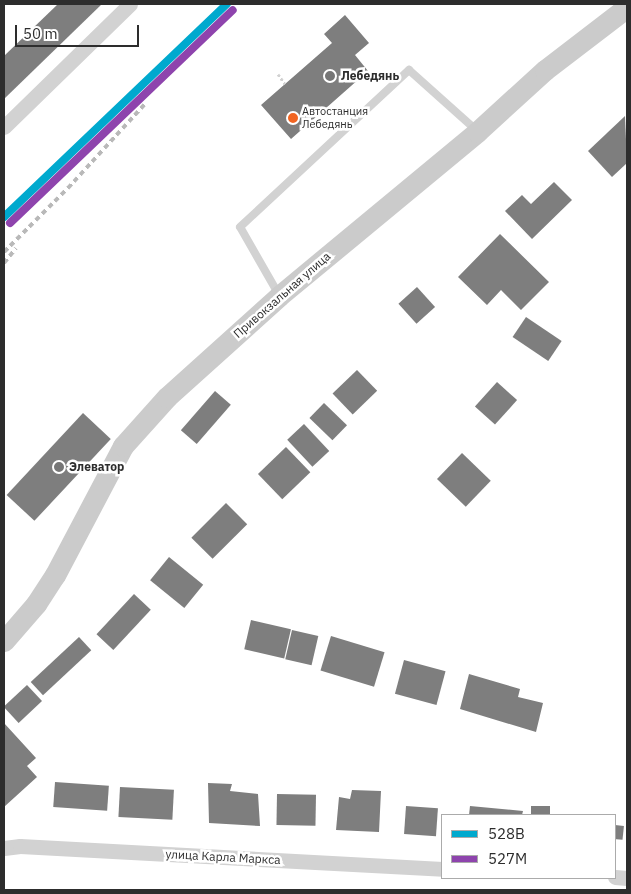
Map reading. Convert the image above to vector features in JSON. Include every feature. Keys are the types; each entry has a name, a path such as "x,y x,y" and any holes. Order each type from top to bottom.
{"main road":[{"name":"Привокзальная улица","path":"4,641 36,604 55,575 123,446 167,398 279,296 477,132 546,70 627,6"}],"street":[{"path":"4,127 130,4"},
{"name":"улица Карла Маркса","path":"4,848 20,846 441,869"}],"lane":[{"path":"279,296 240,227 409,70 477,132"}],"path":[{"path":"278,74 285,84"}],"building":[{"path":"58,4 102,4 4,99 4,56"},
{"path":"345,15 369,43 355,55 368,71 291,139 261,105 332,43 324,34"},
{"path":"625,116 627,163 612,177 588,151"},
{"path":"554,182 572,200 532,239 505,211 522,195 531,204"},
{"path":"500,234 549,282 521,310 501,290 487,305 458,277"},
{"path":"417,287 435,307 416,324 398,304"},
{"path":"526,317 562,341 548,361 513,337"},
{"path":"357,370 377,391 353,414 333,394"},
{"path":"497,382 517,400 495,425 475,407"},
{"path":"215,391 231,405 197,444 181,430"},
{"path":"324,403 347,425 332,440 309,418"},
{"name":"Элеватор","path":"83,413 111,439 34,521 7,495"},
{"path":"304,424 329,451 312,467 287,440"},
{"path":"286,447 310,472 282,499 258,474"},
{"path":"462,453 491,481 466,507 437,479"},
{"path":"226,503 247,524 213,559 191,538"},
{"path":"169,557 203,585 184,608 150,580"},
{"path":"134,594 151,610 113,650 96,634"},
{"path":"251,620 291,629 284,658 244,649"},
{"path":"292,630 318,636 312,665 285,659"},
{"path":"331,636 385,652 374,687 320,670"},
{"path":"79,637 91,650 43,695 31,682"},
{"path":"404,660 446,671 436,705 395,694"},
{"path":"469,674 520,689 518,697 543,703 536,732 460,709"},
{"path":"27,685 42,701 19,723 4,706"},
{"path":"4,723 36,758 27,766 37,777 4,807"},
{"path":"55,782 109,786 107,811 53,807"},
{"path":"208,783 232,784 230,791 258,794 260,826 209,823"},
{"path":"120,787 174,790 172,820 118,817"},
{"path":"352,790 381,791 379,832 336,830 339,797 350,799"},
{"path":"277,794 316,795 315,826 276,825"},
{"path":"406,806 438,808 436,836 404,834"},
{"path":"470,806 523,811 522,814 469,814"},
{"path":"531,806 550,806 550,814 531,814"},
{"path":"616,825 624,826 622,840 616,839"}],"railway":[{"path":"4,252 68,188 144,105"},
{"path":"4,263 16,248"}],"transit line":[{"name":"528В","path":"4,217 227,4"},
{"name":"527М","path":"10,223 233,10"}],"place":[{"name":"Лебедянь","path":"330,76"},
{"name":"Автостанция Лебедянь","path":"293,118"},
{"name":"Элеватор","path":"59,467"}]}
